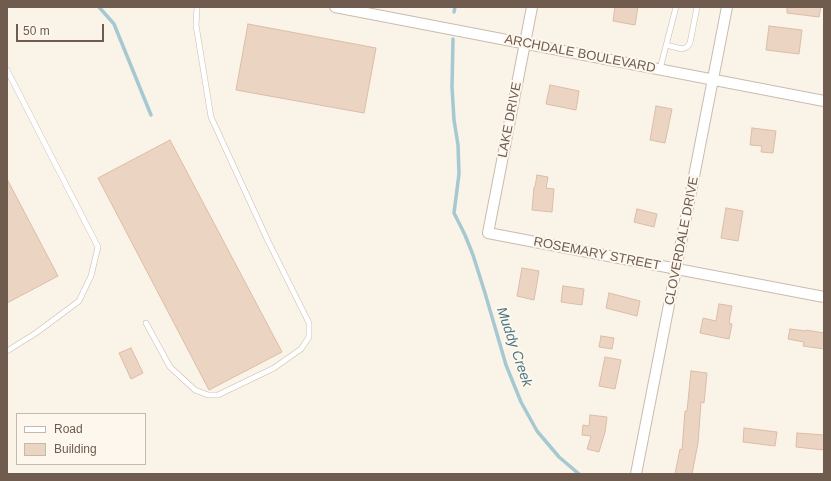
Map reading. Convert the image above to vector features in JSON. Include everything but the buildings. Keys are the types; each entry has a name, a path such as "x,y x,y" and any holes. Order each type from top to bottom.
{"street":[{"name":"ARCHDALE BOULEVARD","path":"335,7 824,101"},
{"name":"LAKE DRIVE","path":"488,233 532,7"},
{"name":"CLOVERDALE DRIVE","path":"636,474 727,7"},
{"name":"ROSEMARY STREET","path":"488,233 824,297"}],"lane":[{"path":"146,323 170,368 195,390 208,395 218,395 274,368 301,349 309,337 309,323 268,241 211,117 196,25 197,7"},
{"path":"660,70 676,7"},
{"path":"666,46 682,49 687,47 690,43 697,7"},
{"path":"7,70 98,247 91,276 78,301 36,333 7,351"}],"waterway":[{"name":"Muddy Creek","path":"99,7 114,24 151,115"},
{"path":"454,12 455,7"},
{"name":"Muddy Creek","path":"453,39 452,87 454,120 458,145 459,174 454,213 473,255 506,365 521,402 537,431 559,457 579,474"}]}
